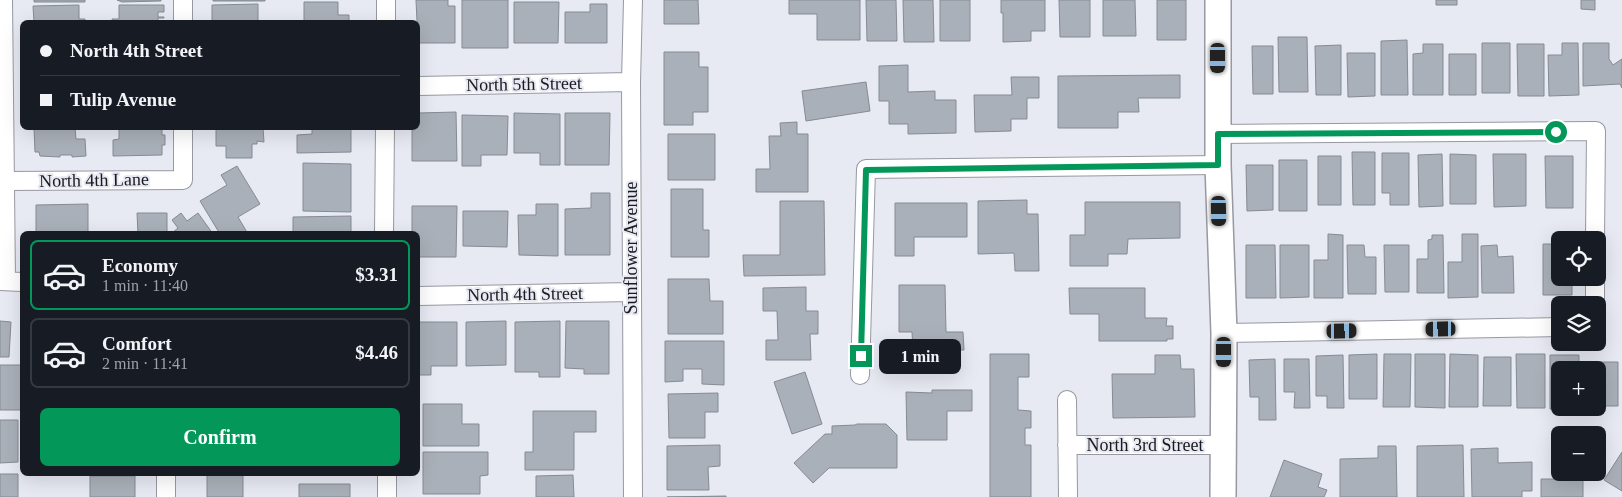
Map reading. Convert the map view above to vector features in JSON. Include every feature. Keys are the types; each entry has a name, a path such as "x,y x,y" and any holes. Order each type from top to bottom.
{"street":[{"path":"3,0 5,181 10,281"},
{"path":"183,0 183,20"},
{"path":"386,0 386,20"},
{"name":"Sunflower Avenue","path":"632,0 633,497"},
{"path":"1218,0 1218,165 1224,333 1222,497"},
{"name":"North 5th Street","path":"420,86 631,82"},
{"name":"North 4th Lane","path":"5,181 183,180 183,130"},
{"path":"384,231 385,130"},
{"path":"1218,134 1596,132 1595,231"},
{"path":"860,375 866,170 1218,165"},
{"name":"North 4th Street","path":"420,296 632,292"},
{"path":"1224,333 1551,327"},
{"path":"1067,400 1068,497"},
{"name":"North 3rd Street","path":"1068,445 1223,445"},
{"path":"166,476 166,497"},
{"path":"387,476 387,497"}],"building":[{"path":"34,0 85,0 85,2 34,2"},
{"path":"117,0 161,0 161,1 122,2"},
{"path":"265,0 265,1 213,1"},
{"path":"416,0 448,0 448,6 455,6 455,43 420,43 420,20 417,20"},
{"path":"462,0 508,0 508,48 462,48"},
{"path":"664,0 698,0 699,24 664,24"},
{"path":"789,0 860,0 860,40 817,40 817,14 789,14"},
{"path":"866,0 896,0 897,41 867,41"},
{"path":"903,0 933,0 934,42 904,42"},
{"path":"940,0 970,0 970,41 940,41"},
{"path":"1001,0 1045,0 1045,31 1031,31 1031,41 1003,42"},
{"path":"1059,0 1090,0 1090,37 1060,37"},
{"path":"1103,0 1135,0 1136,36 1103,36"},
{"path":"1157,0 1186,0 1186,40 1157,40"},
{"path":"1436,0 1457,0 1457,5 1436,5"},
{"path":"1581,0 1595,0 1595,10 1581,9"},
{"path":"304,2 338,2 338,15 349,15 349,20 304,20"},
{"path":"514,2 559,2 558,43 514,43"},
{"path":"258,4 258,20 212,20 212,5"},
{"path":"590,4 607,4 607,43 565,43 565,12 590,12"},
{"path":"79,5 79,19 85,20 34,20 33,6"},
{"path":"119,5 164,5 164,12 158,12 158,17 164,18 158,18 158,20 112,19 119,19"},
{"path":"1278,37 1307,37 1308,92 1279,92"},
{"path":"1407,40 1408,95 1381,95 1381,41"},
{"path":"1482,43 1510,43 1510,93 1482,93"},
{"path":"1562,43 1578,43 1579,95 1549,96 1548,55 1562,55"},
{"path":"1583,43 1609,43 1609,59 1613,65 1622,59 1622,88 1620,84 1583,86"},
{"path":"1423,44 1443,44 1443,95 1413,95 1413,54 1423,53"},
{"path":"1517,44 1544,44 1544,96 1518,96"},
{"path":"1341,45 1341,95 1316,95 1315,46"},
{"path":"1252,46 1273,46 1273,94 1253,94"},
{"path":"664,52 699,52 699,67 708,67 708,112 693,112 693,125 664,125"},
{"path":"1347,53 1375,53 1375,96 1348,97"},
{"path":"1449,54 1476,54 1476,95 1449,95"},
{"path":"908,65 908,92 935,91 935,100 956,100 956,133 908,134 908,124 889,124 889,101 879,101 879,66"},
{"path":"1180,75 1180,98 1138,98 1139,112 1118,112 1118,128 1058,128 1058,76"},
{"path":"1011,77 1039,77 1039,98 1027,98 1027,119 1011,119 1011,131 975,132 974,95 1012,95"},
{"path":"866,82 870,111 806,121 802,91"},
{"path":"456,112 457,161 412,161 412,130 420,130 420,113"},
{"path":"514,113 560,114 560,165 540,165 540,153 514,153"},
{"path":"565,113 610,113 609,165 565,165"},
{"path":"462,115 508,116 507,155 481,155 481,166 462,166"},
{"path":"797,122 797,134 808,134 808,192 756,192 756,169 770,169 769,136 781,136 780,123"},
{"path":"34,130 75,130 76,139 85,139 86,156 40,156 39,152 35,152"},
{"path":"119,130 162,130 162,135 165,135 165,145 162,145 162,155 113,156 113,140 119,139"},
{"path":"216,130 263,130 264,142 257,141 257,144 252,144 252,158 226,158 226,146 216,146"},
{"path":"312,130 351,130 351,152 297,153 297,135 312,134"},
{"path":"668,134 715,134 715,180 668,180"},
{"path":"1352,152 1375,152 1375,205 1353,205"},
{"path":"1382,153 1409,153 1409,205 1390,205 1390,193 1382,193"},
{"path":"1442,154 1443,206 1419,207 1418,155"},
{"path":"1450,154 1476,155 1476,204 1450,204"},
{"path":"1493,154 1526,154 1526,206 1494,207"},
{"path":"1318,156 1341,156 1341,205 1318,205"},
{"path":"1545,156 1573,156 1573,208 1546,208"},
{"path":"1279,160 1307,160 1307,211 1279,211"},
{"path":"303,163 351,164 351,212 303,211"},
{"path":"1246,165 1273,165 1273,210 1247,211"},
{"path":"237,166 260,204 238,217 246,231 218,231 200,201 227,185 221,175"},
{"path":"671,189 703,189 703,230 709,230 709,257 671,257"},
{"path":"591,193 610,193 610,255 565,255 565,209 591,208"},
{"path":"1027,200 1027,214 1038,214 1039,271 1015,271 1014,253 978,254 978,201"},
{"path":"780,201 824,201 825,275 744,276 743,255 780,255"},
{"path":"1085,202 1180,202 1180,238 1128,239 1127,254 1108,254 1108,266 1070,266 1070,235 1085,235"},
{"path":"895,203 967,203 967,237 914,237 914,256 895,256"},
{"path":"88,204 88,231 36,231 36,205"},
{"path":"536,204 558,204 558,256 519,255 518,215 536,215"},
{"path":"412,206 457,206 456,257 420,257 420,231 412,231"},
{"path":"463,211 508,211 507,247 463,246"},
{"path":"137,213 167,213 167,231 138,231"},
{"path":"181,213 187,221 198,213 211,231 174,231 178,228 172,220"},
{"path":"351,216 351,231 293,231 293,217"},
{"path":"1328,234 1343,235 1343,298 1314,298 1314,260 1328,260"},
{"path":"1462,234 1478,234 1478,297 1448,298 1448,262 1462,262"},
{"path":"1432,235 1443,235 1444,293 1417,293 1417,259 1428,259 1428,240 1432,239"},
{"path":"1543,244 1551,244 1551,286 1572,286 1572,295 1543,295"},
{"path":"1246,245 1275,245 1276,298 1246,298"},
{"path":"1280,245 1309,245 1309,297 1280,298"},
{"path":"1347,245 1364,245 1365,257 1376,257 1376,294 1348,294"},
{"path":"1384,245 1409,245 1409,292 1385,292"},
{"path":"1497,245 1498,257 1513,256 1514,293 1482,293 1481,246"},
{"path":"668,279 709,279 710,301 723,301 723,334 668,334"},
{"path":"899,285 945,285 946,332 963,332 964,350 913,351 912,332 899,332"},
{"path":"806,287 806,311 818,311 818,334 810,334 811,360 766,360 766,340 778,340 777,311 763,311 763,288"},
{"path":"1069,288 1145,288 1145,318 1167,318 1166,326 1173,326 1173,339 1167,339 1167,341 1099,341 1099,314 1070,314"},
{"path":"0,321 11,322 9,357 0,357"},
{"path":"506,321 506,365 466,366 466,322"},
{"path":"560,321 560,377 539,377 539,372 515,372 515,322"},
{"path":"566,321 609,321 609,374 584,374 584,369 565,368"},
{"path":"420,322 457,322 457,366 431,366 431,375 420,375"},
{"path":"665,341 724,341 724,385 702,384 702,369 683,369 683,381 665,382"},
{"path":"990,354 1029,354 1029,377 1018,377 1018,410 1031,411 1031,428 1025,428 1025,445 1031,445 1031,497 990,497"},
{"path":"1377,354 1377,399 1349,399 1349,355"},
{"path":"1384,354 1411,354 1410,407 1383,407"},
{"path":"1415,354 1445,354 1445,408 1415,407"},
{"path":"1450,354 1478,355 1478,407 1449,407"},
{"path":"1516,354 1545,354 1545,408 1517,408"},
{"path":"1155,355 1180,355 1181,369 1194,369 1195,417 1113,418 1112,374 1155,374"},
{"path":"1343,355 1344,408 1327,408 1327,396 1316,396 1316,356"},
{"path":"1550,355 1579,355 1579,361 1551,361 1550,409"},
{"path":"1484,357 1511,357 1511,406 1483,406"},
{"path":"1275,359 1276,420 1259,420 1259,397 1250,397 1249,360"},
{"path":"1284,359 1309,359 1310,408 1294,408 1295,392 1284,392"},
{"path":"1606,362 1618,362 1618,406 1606,406"},
{"path":"0,365 20,365 20,410 0,410"},
{"path":"805,372 822,424 792,434 774,382"},
{"path":"932,390 972,390 972,411 947,411 947,440 907,440 906,392 932,393"},
{"path":"718,393 718,412 705,412 705,438 669,438 668,394"},
{"path":"423,404 462,404 462,424 479,424 479,446 423,446"},
{"path":"533,411 596,411 596,432 574,432 574,470 525,470 525,452 533,452"},
{"path":"0,420 18,420 18,462 0,463"},
{"path":"886,424 897,435 897,468 829,468 813,483 794,463 825,434 832,434 832,426"},
{"path":"720,445 720,466 708,467 709,490 667,490 667,446"},
{"path":"1463,445 1464,497 1417,497 1417,446"},
{"path":"1378,446 1396,446 1397,497 1340,497 1340,459 1378,458"},
{"path":"1498,448 1498,463 1532,462 1532,491 1522,491 1522,497 1472,497 1471,449"},
{"path":"423,452 488,452 488,475 480,476 480,494 423,494"},
{"path":"1622,452 1622,491 1606,481 1606,477"},
{"path":"1284,460 1322,474 1318,487 1327,490 1324,497 1270,497"},
{"path":"0,474 18,474 18,497 0,497"},
{"path":"573,475 574,497 536,497 536,476"},
{"path":"90,476 135,476 135,497 90,497"},
{"path":"207,476 243,476 243,497 207,497"},
{"path":"1541,479 1551,479 1551,481 1583,481 1583,497 1541,497"},
{"path":"299,484 350,484 350,497 299,497"},
{"path":"726,496 726,497 667,497"}],"route":[{"path":"861,356 866,170 1218,165 1218,134 1556,132"}]}
